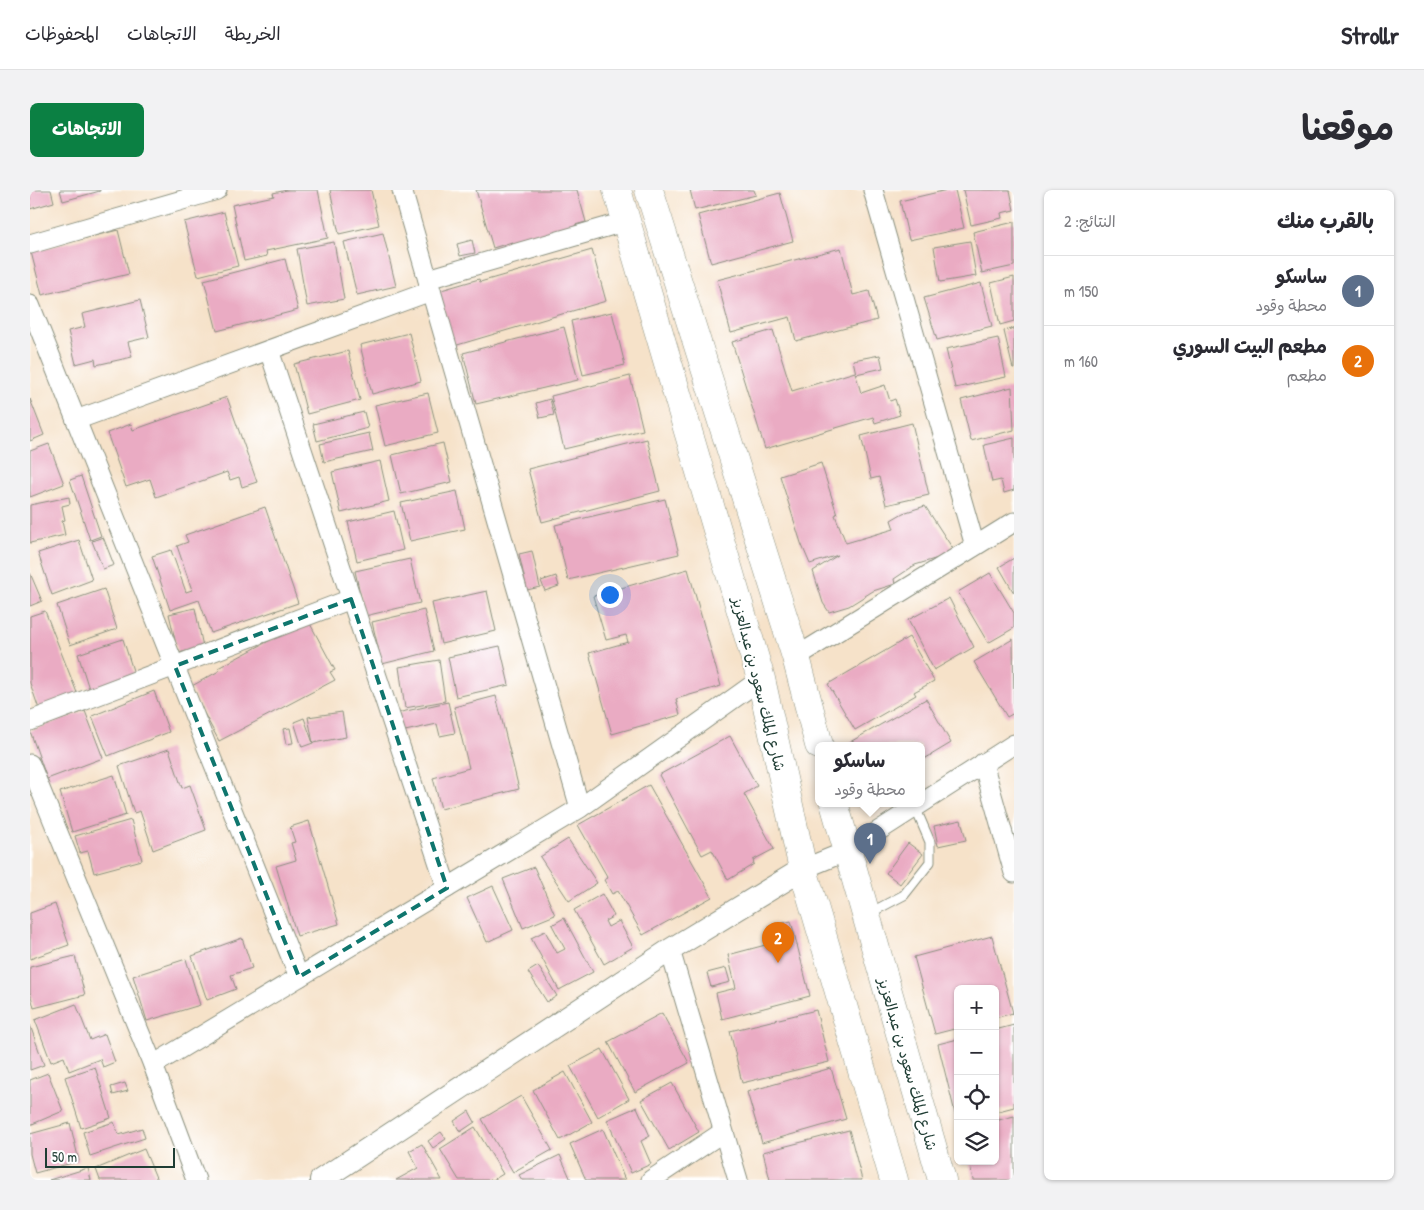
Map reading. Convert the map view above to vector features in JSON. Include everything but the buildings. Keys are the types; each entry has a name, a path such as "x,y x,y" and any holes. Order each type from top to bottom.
{"main road":[{"name":"شارع الملك سعود بن عبدالعزيز","path":"618,190 761,679 803,869 894,1180"},
{"path":"649,190 796,657 818,742"},
{"name":"شارع الملك سعود بن عبدالعزيز","path":"835,807 942,1180"}],"street":[{"path":"30,244 217,190"},
{"path":"402,190 580,808"},
{"path":"873,190 974,546"},
{"path":"76,420 269,350 430,285 627,221"},
{"path":"30,305 299,977"},
{"path":"269,350 447,888"},
{"path":"796,657 1014,522"},
{"path":"30,721 351,599"},
{"path":"153,1065 580,808 761,679"},
{"path":"925,801 1014,744"},
{"path":"983,763 1014,873"},
{"path":"30,764 153,1065 196,1180"},
{"path":"321,1180 670,950 803,869 847,851 915,807"},
{"path":"670,950 738,1180"},
{"path":"650,1180 723,1132"}],"lane":[{"path":"865,915 904,895 930,862 930,842 915,807"}],"highlighted area":[{"path":"351,599 447,888 299,977 175,666"}],"place":[{"name":"ساسكو","path":"870,864"},
{"name":"مطعم البيت السوري","path":"778,963"}]}
